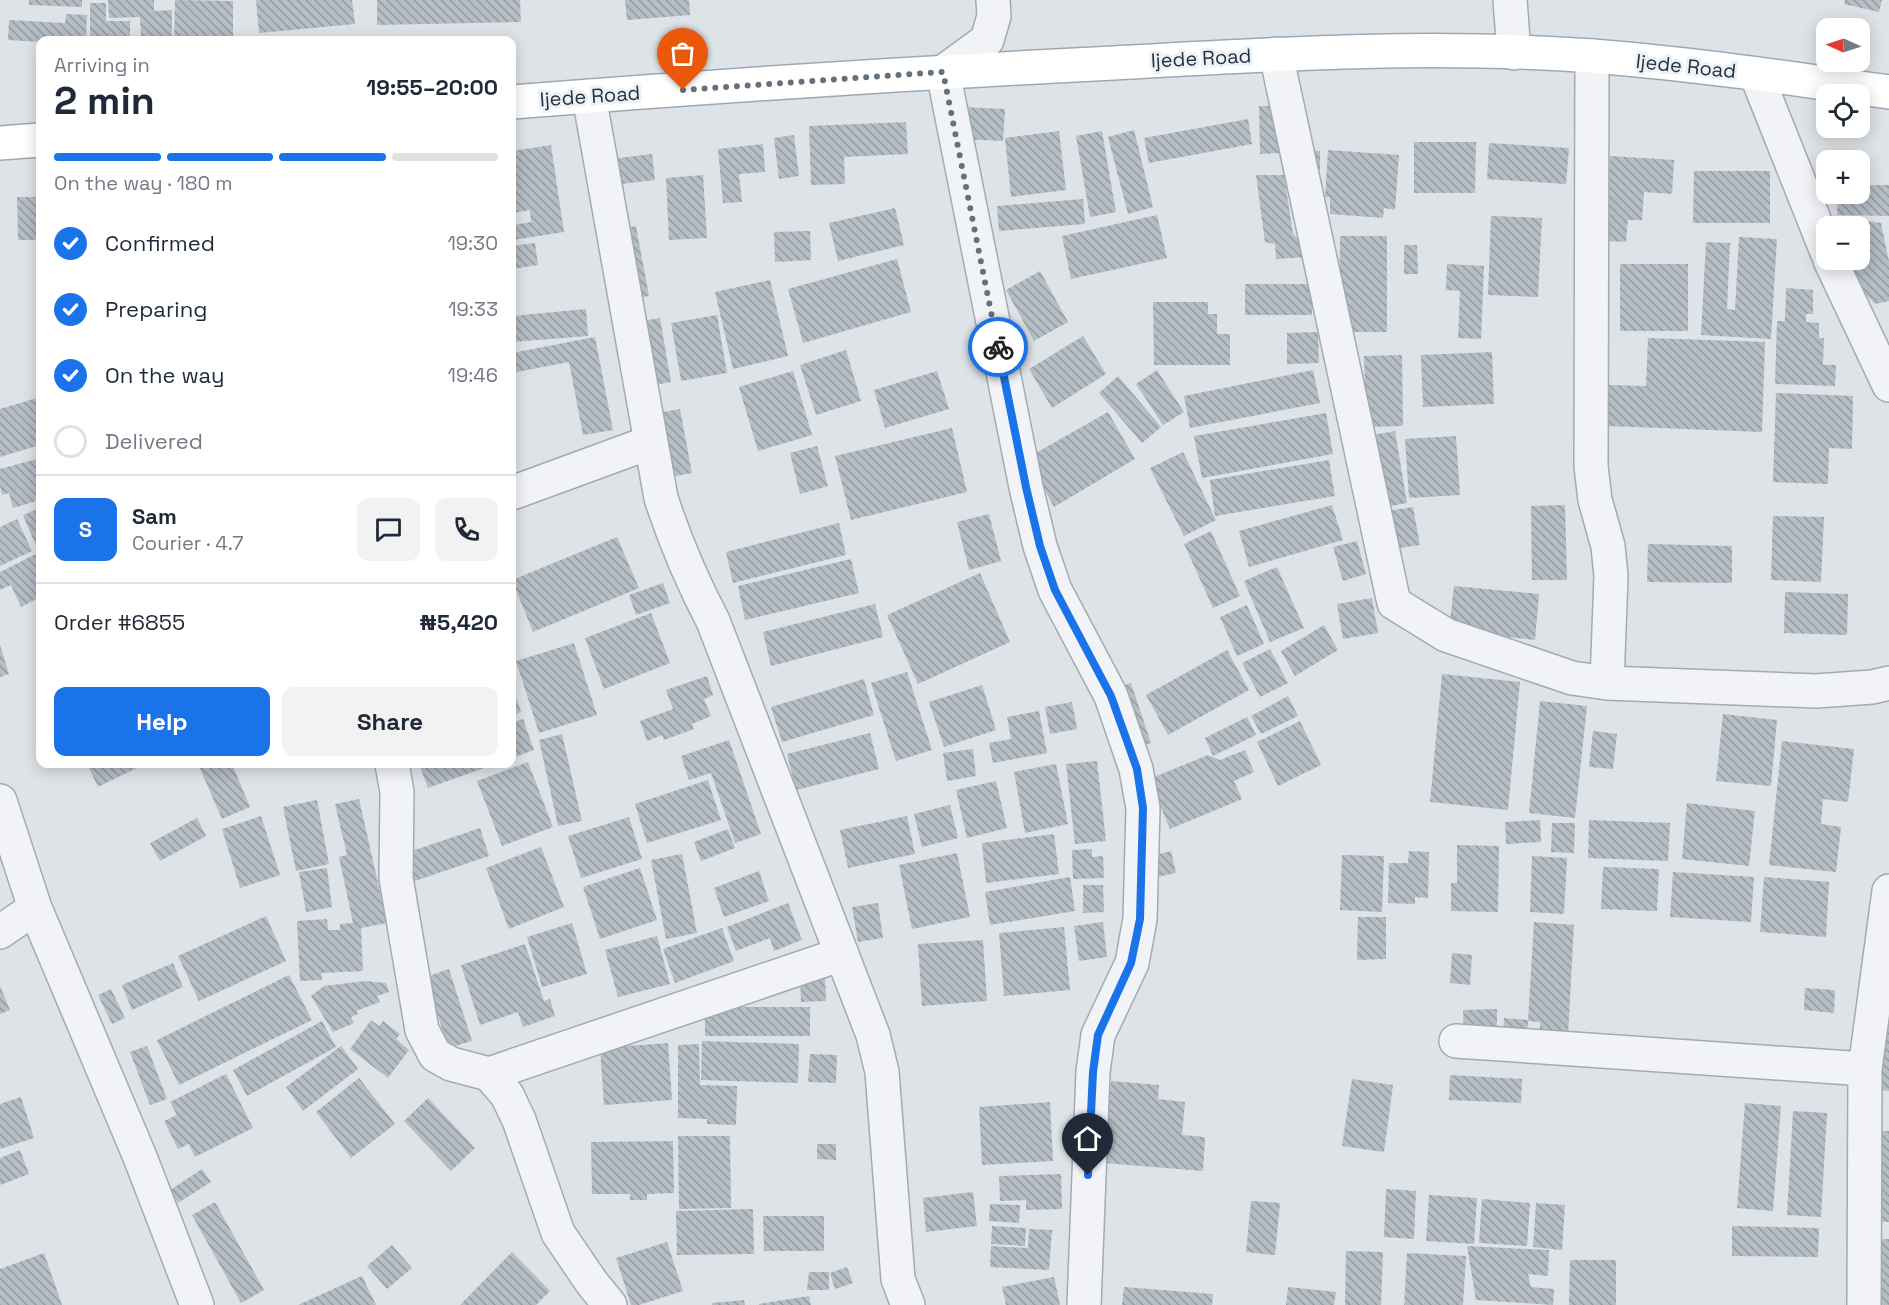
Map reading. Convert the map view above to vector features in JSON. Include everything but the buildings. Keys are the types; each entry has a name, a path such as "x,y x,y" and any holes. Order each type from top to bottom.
{"main road":[{"name":"Ijede Road","path":"516,102 943,72 1276,54 1400,51 1592,56 1756,74 1889,92"},
{"path":"0,143 36,140"}],"street":[{"path":"993,0 994,16 987,40 943,72 1026,487 1040,546 1055,590 1111,696 1137,769 1143,808 1140,919 1131,963 1098,1035 1093,1072 1084,1305"},
{"path":"1509,0 1514,53"},
{"path":"1276,54 1394,603 1424,623 1446,634 1572,678 1607,683 1816,691 1872,687 1889,683"},
{"path":"1592,56 1591,466 1595,500 1608,546 1611,576 1607,683"},
{"path":"1756,74 1816,224"},
{"path":"589,96 661,498 676,544 713,621 873,1035 882,1072 898,1279 908,1305"},
{"path":"1835,270 1889,385"},
{"path":"516,493 651,442"},
{"path":"393,768 397,792 396,878 422,1030 435,1055 451,1064 489,1074 843,954"},
{"path":"0,801 35,908 140,1157 197,1305"},
{"path":"1864,1305 1865,1068 1889,891"},
{"path":"0,932 35,908"},
{"path":"1456,1041 1865,1068"},
{"path":"489,1074 507,1095 519,1120 558,1233 610,1305"}],"way so far":[{"path":"683,90 943,72 998,347"}],"route":[{"path":"998,347 1040,546 1055,590 1111,696 1137,769 1143,808 1140,919 1131,963 1098,1035 1093,1072 1088,1175"}]}
